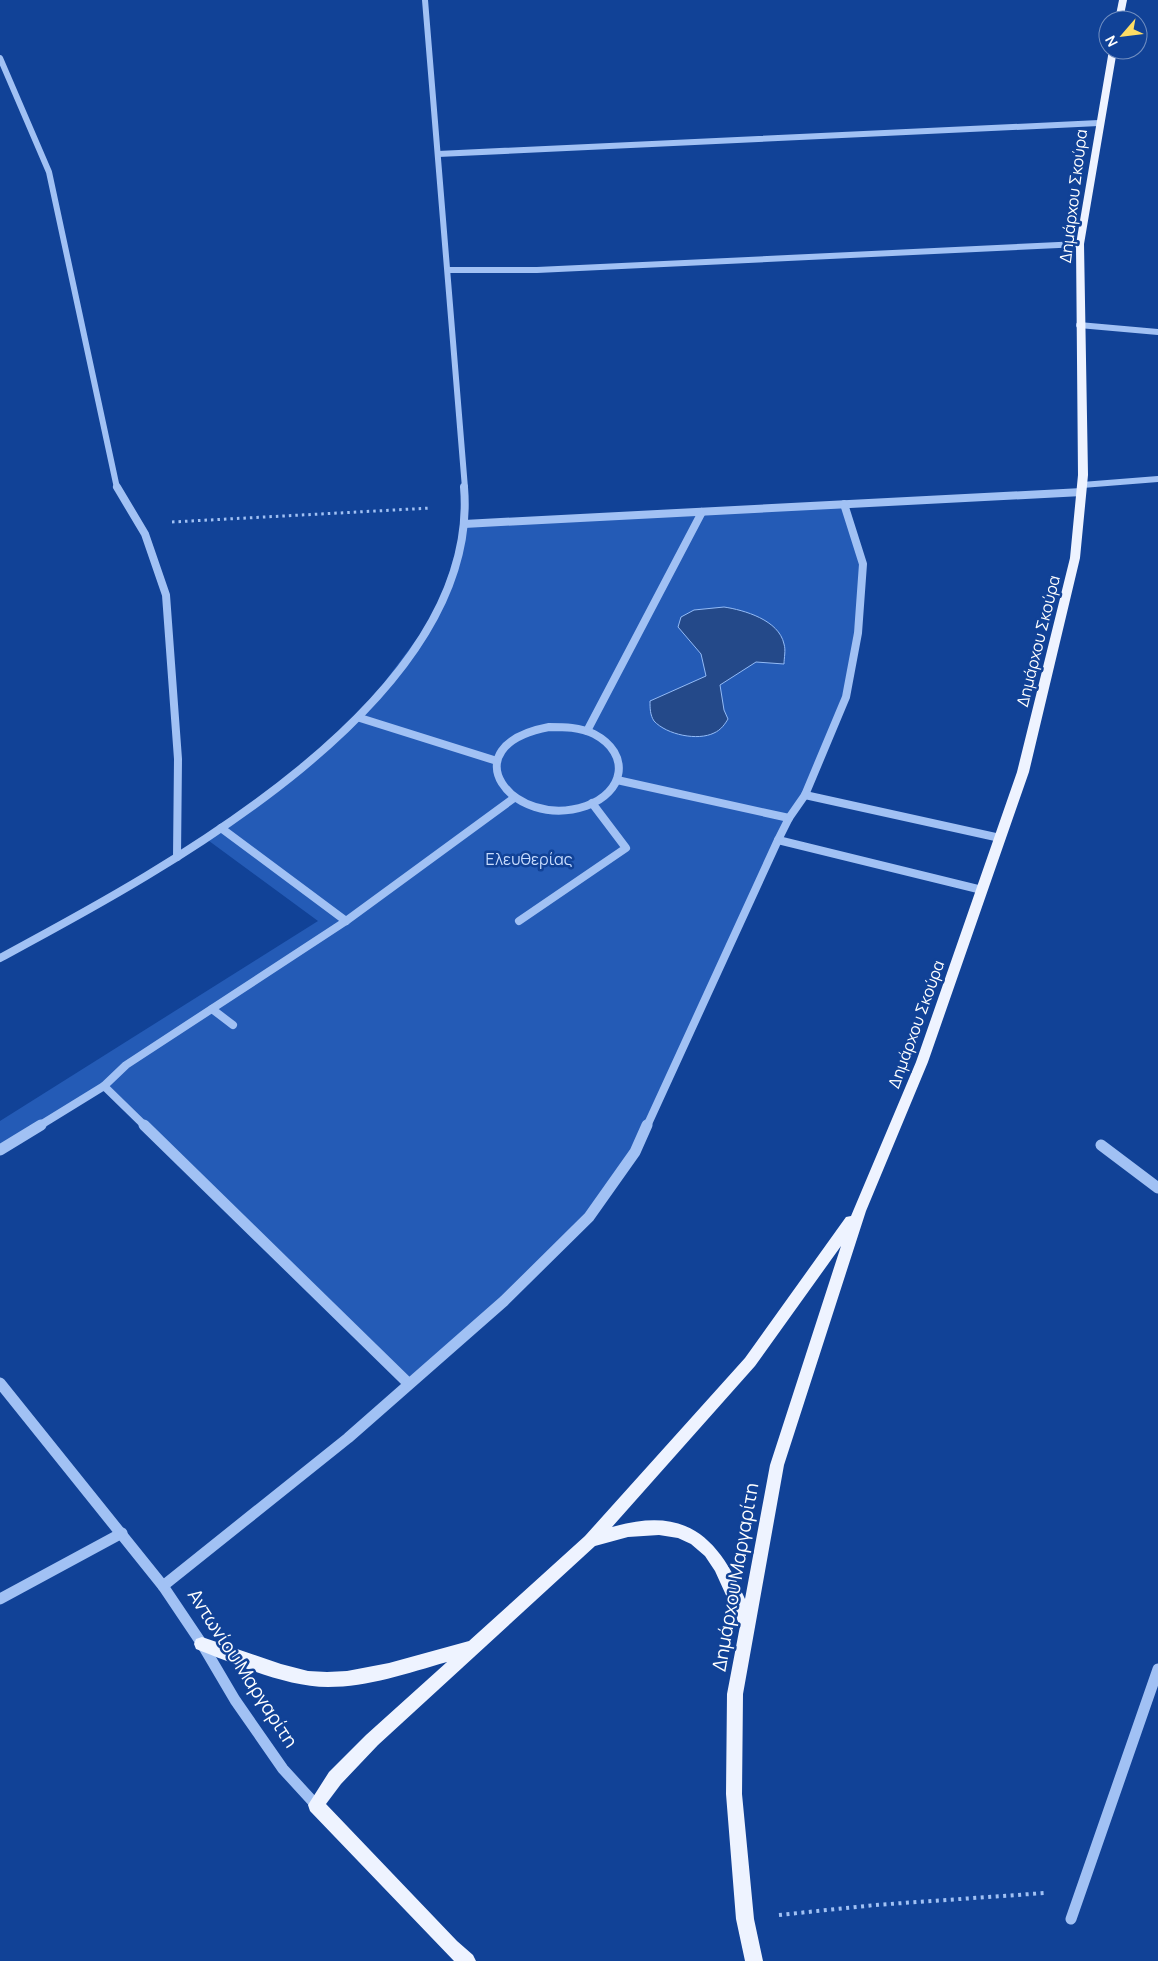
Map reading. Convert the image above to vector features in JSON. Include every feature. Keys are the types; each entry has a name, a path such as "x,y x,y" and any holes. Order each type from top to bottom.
{"main road":[{"name":"Δημάρχου Σκούρα","path":"859,1211 922,1062 1023,772 1075,558 1082,488 1079,325 1080,244 1111,60"},
{"path":"316,1805 335,1778 367,1744 590,1541 750,1362 859,1211"},
{"name":"Δημάρχου Μαργαρίτη","path":"754,1961 745,1919 734,1794 735,1694 777,1465 859,1211"},
{"path":"590,1541 633,1529 662,1528 684,1532 704,1544 720,1563 730,1581 747,1625"},
{"path":"202,1644 273,1668 310,1678 345,1678 390,1670 471,1648"},
{"name":"Αντωνίου Μαργαρίτη","path":"316,1805 451,1947 468,1961"}],"street":[{"path":"0,958 177,857 294,776 360,718 393,680 431,624 451,578 464,524 466,506 426,0"},
{"path":"0,58 49,172 116,488 145,534 166,595 178,759 177,857"},
{"path":"438,154 1099,123"},
{"path":"448,270 537,270 604,265 826,257 1080,244"},
{"path":"1079,325 1158,332"},
{"path":"464,524 844,504 1082,488 1158,479"},
{"path":"163,1586 348,1438 408,1383 504,1301 589,1217 635,1152 778,840 789,818 806,795 846,697 858,633 863,564 844,504"},
{"path":"587,731 606,692 681,557 702,512"},
{"path":"360,718 497,761"},
{"path":"549,727 568,727 587,731 604,740 615,752 620,766 617,780 608,793 592,803 572,809 550,810 529,806 514,798 502,787 496,774 497,761 503,748 515,738 531,730 549,727"},
{"path":"617,780 789,818"},
{"path":"806,795 1000,838"},
{"path":"0,1150 104,1086 126,1064 346,921 514,798"},
{"path":"519,921 626,848 592,803"},
{"path":"221,828 346,921"},
{"path":"778,840 982,890"},
{"path":"212,1009 233,1025"},
{"path":"104,1086 408,1383"},
{"path":"1101,1145 1158,1188"},
{"name":"Αντωνίου Μαργαρίτη","path":"0,1383 163,1586 202,1644 235,1700 278,1761 316,1805"},
{"path":"0,1599 122,1533"},
{"path":"1071,1919 1158,1669"}],"path":[{"path":"139,524 466,506"},
{"path":"745,1919 875,1905 1080,1891"}],"green space":[{"name":"Ελευθερίας","path":"844,504 863,564 846,697 805,795 789,818 635,1152 589,1217 408,1383 104,1086 0,1150 0,1121 318,921 205,838 350,728 437,612 464,524"}],"shaded area":[{"path":"724,607 760,618 775,629 781,636 785,646 784,664 756,662 720,685 724,710 728,719 716,732 707,735 691,736 667,730 654,721 650,711 650,701 706,676 701,654 678,627 681,617 694,610"}]}
